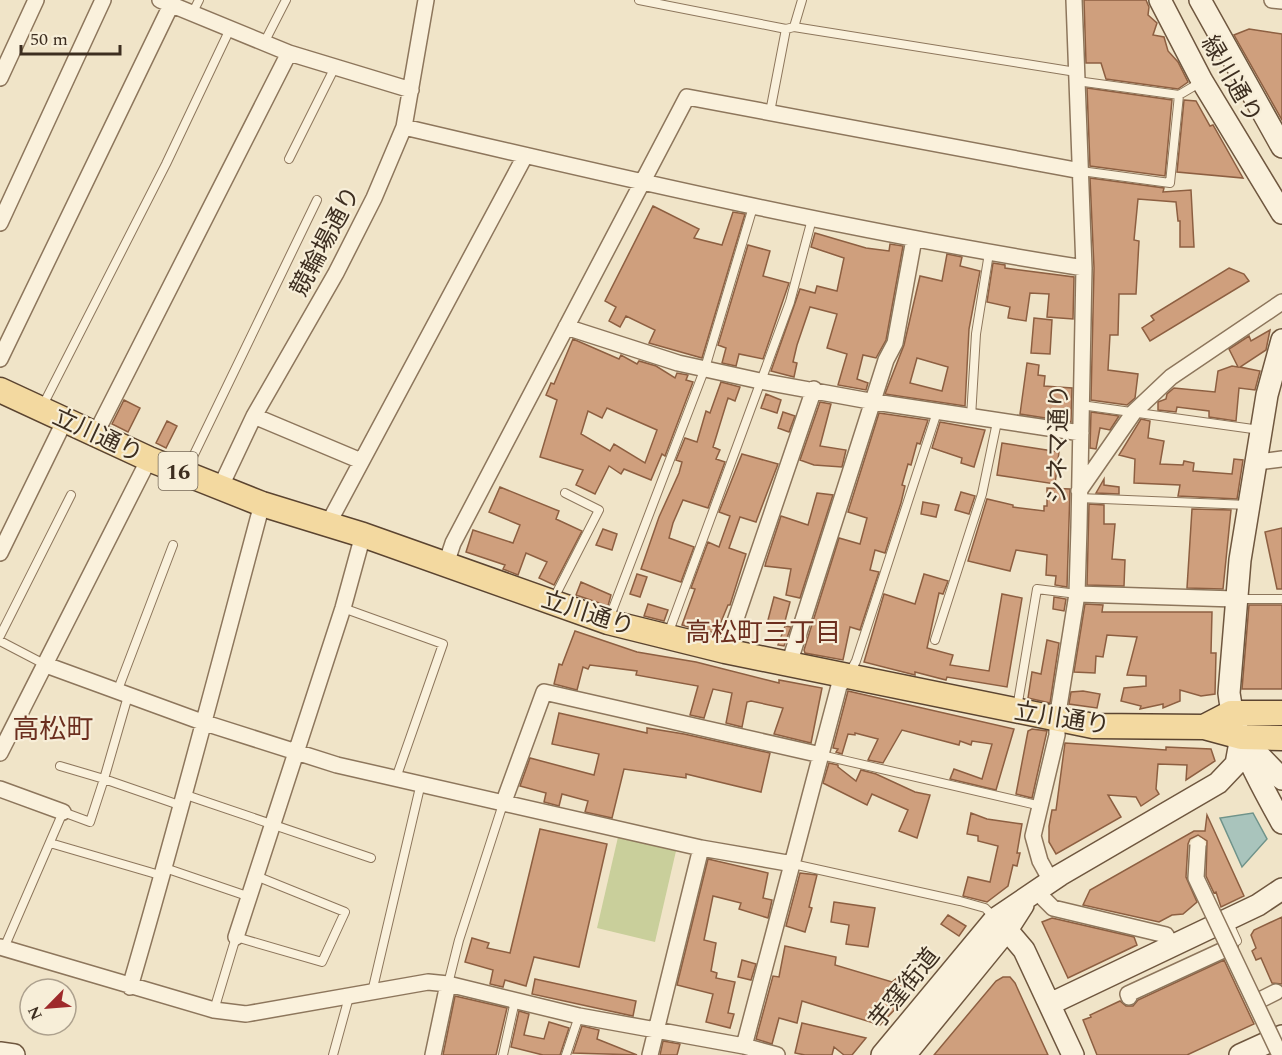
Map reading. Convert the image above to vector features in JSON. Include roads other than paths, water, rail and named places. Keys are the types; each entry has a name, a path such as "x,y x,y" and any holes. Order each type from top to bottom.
{"main road":[{"name":"立川通り","path":"0,390 95,435 220,488 262,504 363,535 608,622 725,651 1093,726 1204,727"},
{"name":"16","path":"1204,727 1231,713 1282,712"},
{"name":"16","path":"1204,727 1241,737 1282,738"}],"street":[{"path":"0,78 36,0"},
{"path":"0,223 103,0"},
{"name":"競輪場通り","path":"220,488 254,416 336,273 374,198 404,127 426,0"},
{"name":"シネマ通り","path":"1037,891 1040,861 1033,836 1057,735 1057,718 1077,594 1084,268 1074,0"},
{"name":"緑川通り","path":"1160,0 1202,81 1282,213"},
{"name":"緑川通り","path":"1200,0 1282,147"},
{"path":"1272,0 1282,1"},
{"path":"0,359 166,3 195,7 230,29 265,41 289,53 411,90"},
{"path":"95,435 289,53"},
{"path":"446,564 453,543 687,97 1081,171"},
{"path":"404,127 753,207 989,253 1084,268"},
{"path":"328,524 525,156"},
{"path":"789,664 798,628 875,402 886,360 895,343 914,239"},
{"path":"1079,495 1134,412 1187,364 1282,302"},
{"path":"566,327 678,363 760,381 997,422 1081,433"},
{"path":"1282,340 1275,357 1235,599 1229,693 1231,713 1263,788 1282,823"},
{"path":"725,651 814,389"},
{"path":"254,416 361,461"},
{"path":"0,553 65,420"},
{"path":"0,753 149,459"},
{"path":"1257,462 1282,459"},
{"path":"130,987 184,800 202,722 262,504"},
{"path":"236,937 343,608 363,535"},
{"path":"1077,594 1235,599"},
{"path":"46,665 202,722 337,765 701,848 794,864"},
{"path":"744,1046 794,864 839,686 848,675"},
{"path":"503,804 544,692 747,739 807,749 821,755"},
{"path":"1241,737 1282,779"},
{"path":"974,955 1001,924 1037,891 1218,783 1236,764 1241,737"},
{"path":"0,789 63,812"},
{"path":"1198,845 1196,878 1229,943 1280,1055"},
{"path":"650,1055 658,1031 701,848"},
{"path":"1129,997 1128,994 1229,943 1282,889"},
{"path":"1037,891 1053,908 1166,935 1172,946"},
{"path":"1001,924 1024,950 1073,1055"},
{"path":"1050,1004 1172,946 1229,943"},
{"path":"2,947 130,987 214,1010 246,1014 428,982 448,984 579,1016 744,1046 777,1055"},
{"name":"芋窪街道","path":"882,1055 974,955"},
{"name":"芋窪街道","path":"905,1055 974,955"},
{"path":"433,1055 448,984"},
{"path":"1258,1010 1276,992"},
{"path":"1240,1055 1282,1036"},
{"path":"0,1052 14,1055"}],"lane":[{"path":"265,41 286,0"},
{"path":"639,0 1179,95 1202,81"},
{"path":"770,112 790,28 802,0"},
{"path":"42,409 166,164 230,29"},
{"path":"289,159 335,67"},
{"path":"1081,171 1170,183 1179,95"},
{"path":"185,473 317,200"},
{"path":"608,622 705,368 753,207"},
{"path":"666,638 790,302 813,219"},
{"path":"971,417 976,334 989,253"},
{"path":"1081,405 1262,430"},
{"path":"848,675 856,661 937,412"},
{"path":"934,640 982,495 997,422"},
{"path":"552,602 599,510 565,493"},
{"path":"0,636 71,495"},
{"path":"1079,495 1250,505"},
{"path":"2,947 63,812 90,822 104,779 122,694 173,545"},
{"path":"1017,711 1037,589 1077,594"},
{"path":"1235,599 1282,599"},
{"path":"343,608 443,644 396,778"},
{"path":"0,641 46,665"},
{"path":"821,755 1041,806"},
{"path":"60,766 273,824 371,858"},
{"path":"372,992 421,783"},
{"path":"448,984 459,940 503,804"},
{"path":"50,843 250,897"},
{"path":"794,864 985,908 1001,924"},
{"path":"214,1010 236,937 322,962 345,912 256,876"},
{"path":"333,1055 349,997"},
{"path":"503,1055 515,1001"},
{"path":"566,1055 579,1016"}],"water":[{"path":"1253,813 1267,839 1242,867 1220,818"}],"district":[{"name":"高松町三丁目","path":"763,632"},
{"name":"高松町","path":"53,729"}]}
